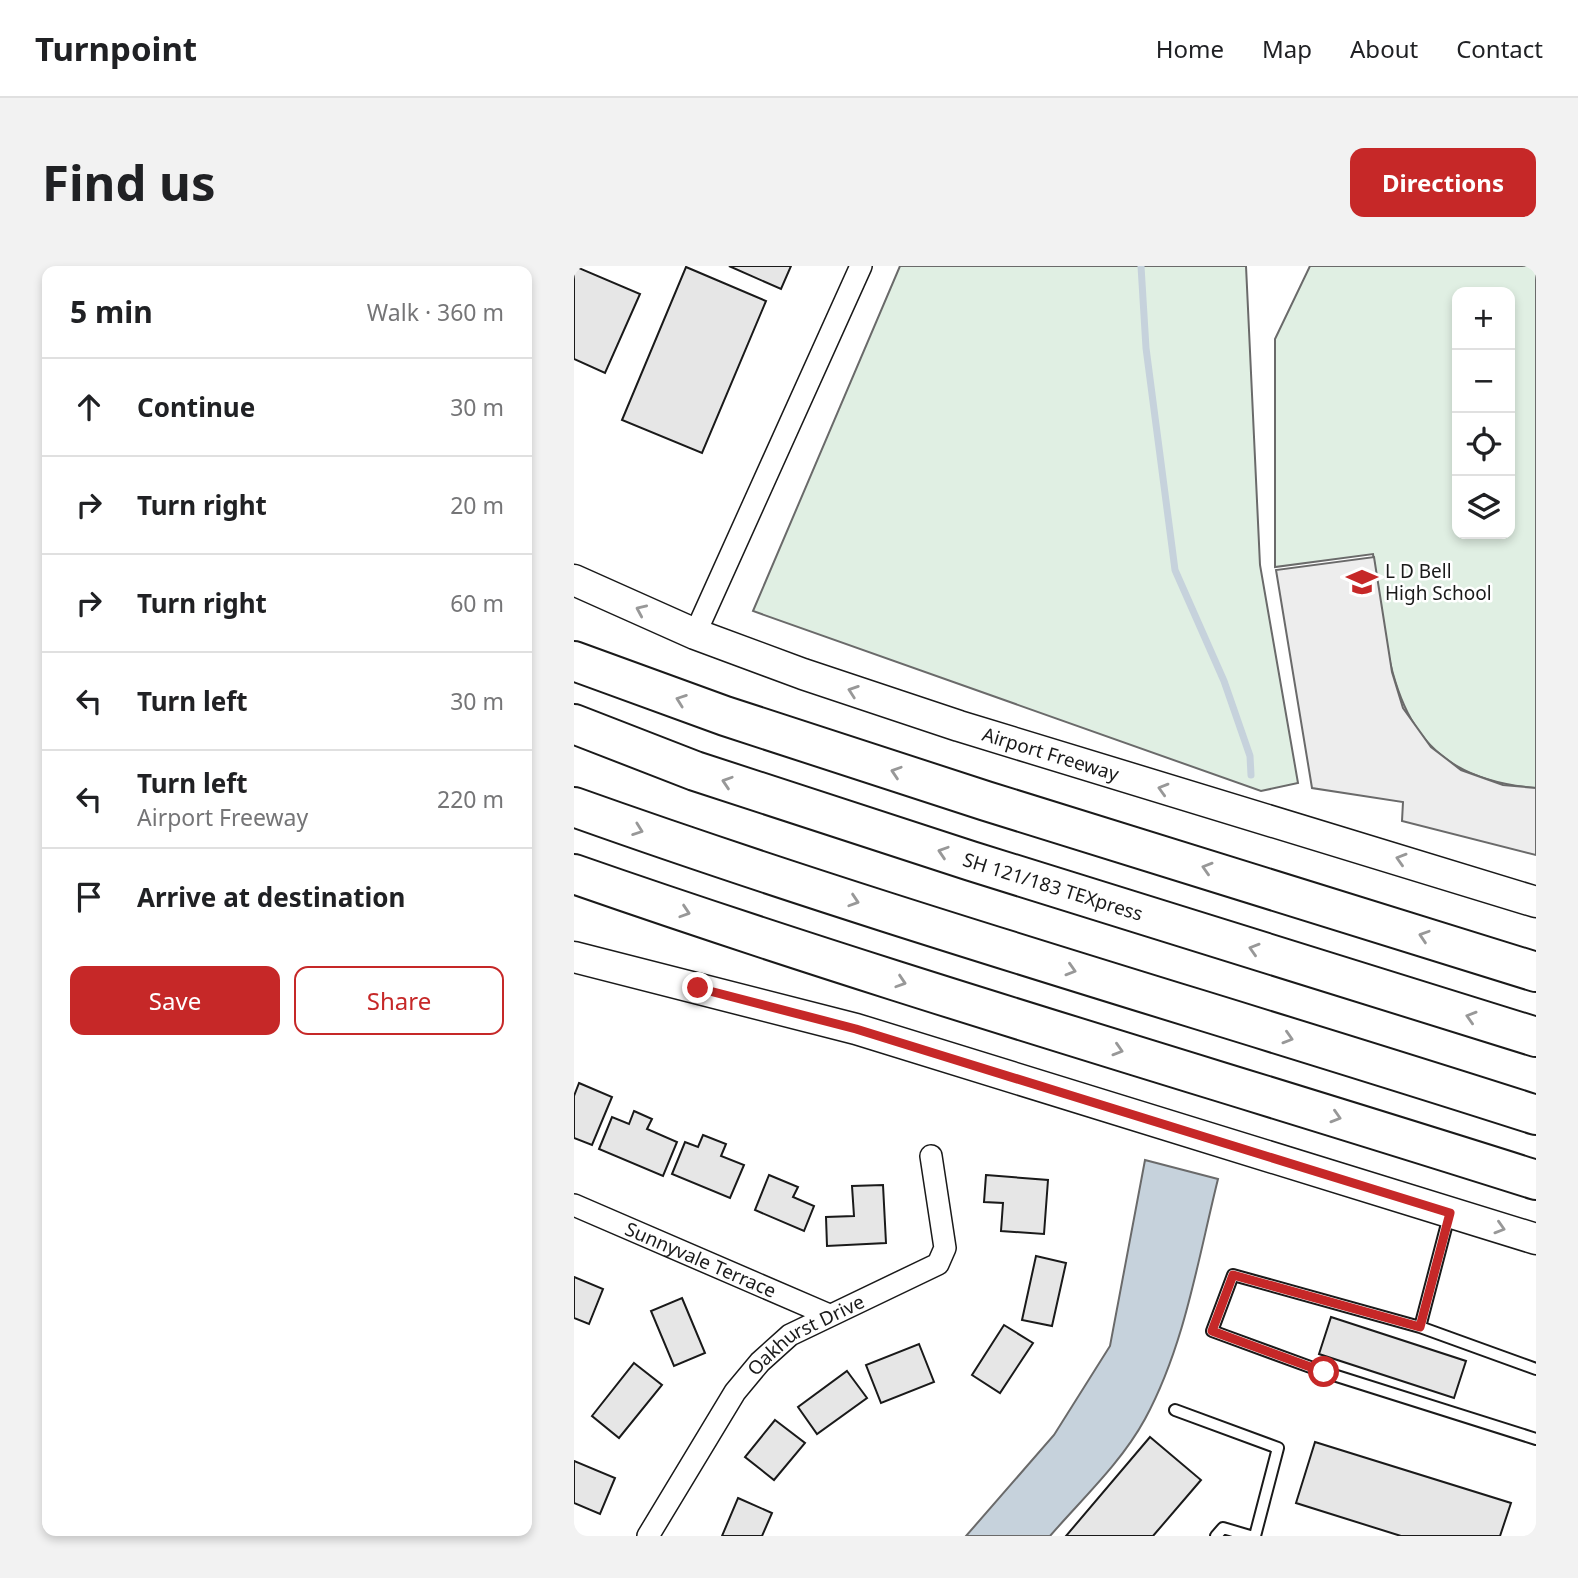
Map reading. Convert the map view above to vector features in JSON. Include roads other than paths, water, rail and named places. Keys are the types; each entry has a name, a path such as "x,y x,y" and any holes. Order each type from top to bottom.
{"highway":[{"path":"574,661 725,716 986,801 1536,972"},
{"name":"SH 121/183 TEXpress","path":"574,724 695,771 971,861 1536,1037"},
{"path":"574,807 680,845 929,926 1536,1115"},
{"path":"574,874 939,995 1536,1180"}],"main road":[{"name":"Airport Freeway","path":"574,580 695,634 803,674 959,726 1536,902"},
{"path":"581,960 856,1029 1536,1239"}],"street":[{"path":"695,634 860,266"},
{"name":"Oakhurst Drive","path":"648,1536 735,1392 760,1362 790,1335 938,1264 946,1248 931,1156"},
{"name":"Sunnyvale Terrace","path":"574,1205 829,1315"}],"lane":[{"path":"1420,1327 1450,1213"},
{"path":"1536,1369 1420,1327 1233,1275 1212,1331 1324,1372 1536,1439"},
{"path":"1175,1410 1278,1448 1253,1536 1223,1528 1216,1536"}],"waterway":[{"path":"1141,266 1146,348 1175,570 1224,681 1250,756 1251,775"}],"place":[{"name":"L D Bell High School","path":"1362,582"}]}
